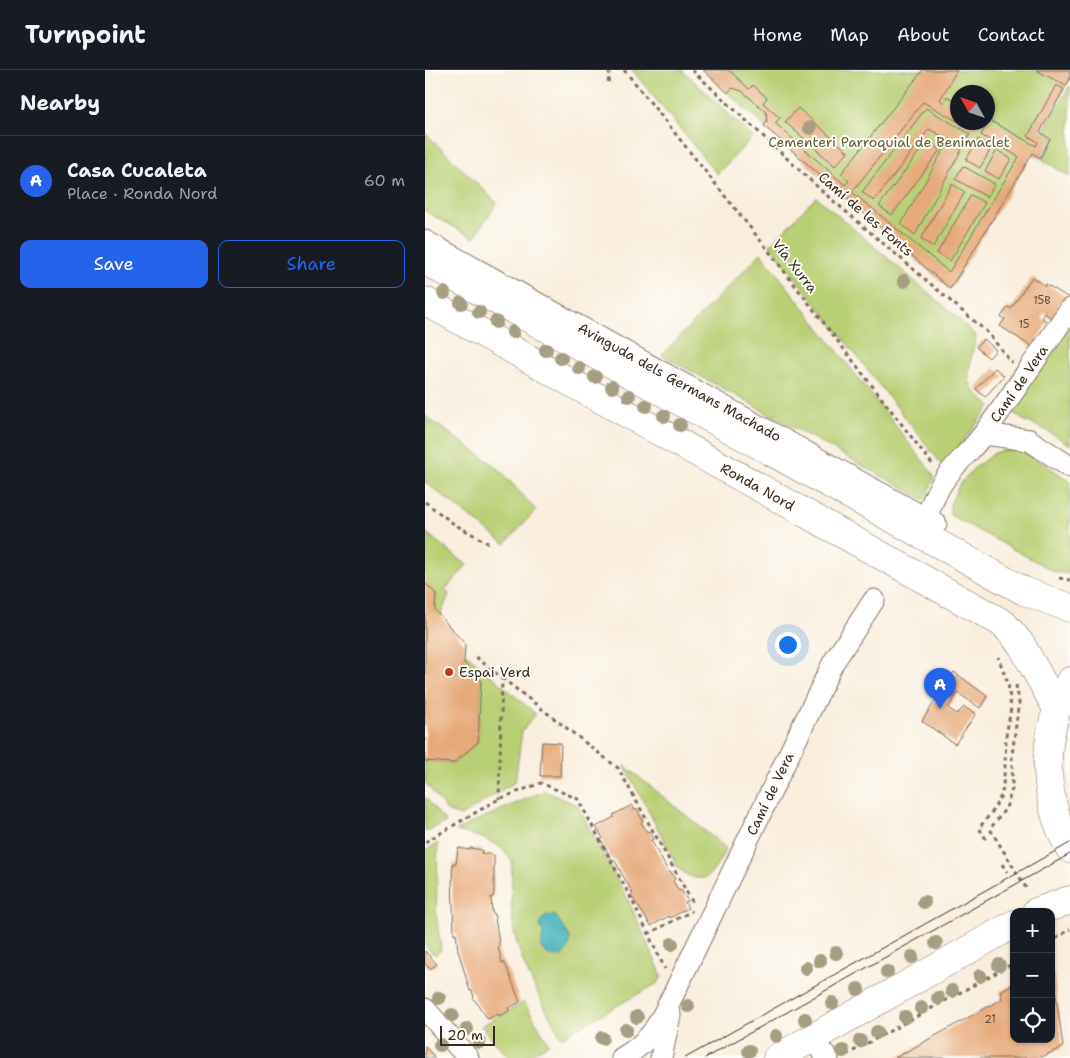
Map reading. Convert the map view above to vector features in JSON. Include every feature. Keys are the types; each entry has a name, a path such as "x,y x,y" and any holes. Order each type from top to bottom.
{"main road":[{"path":"425,261 1024,592 1070,608"},
{"name":"Ronda Nord","path":"425,301 1005,624 1021,644 1057,709"},
{"path":"1070,681 1057,709 1049,743 1048,778 1054,812 1070,849"},
{"path":"1046,908 1070,900"},
{"path":"777,1058 820,1048 1010,927"}],"street":[{"name":"Avinguda dels Germans Machado","path":"425,241 932,521"},
{"name":"Camí de Vera","path":"932,521 936,493 945,479 984,434 1070,309"},
{"name":"Camí de Vera","path":"984,434 1029,440 1070,467"},
{"path":"932,521 933,530 959,555"},
{"name":"Camí de Vera","path":"622,1058 638,1048 650,1037 674,993 833,663 874,600"},
{"name":"Camí de Vera","path":"661,1058 674,993"},
{"path":"425,1009 469,1058"}],"path":[{"path":"608,82 611,75 609,70"},
{"name":"Vía Xurra","path":"624,70 764,245 945,479"},
{"name":"Camí de les Fonts","path":"692,70 823,192 988,333 1023,377"},
{"path":"425,502 454,524 488,544"},
{"path":"1056,577 1070,580"},
{"path":"986,839 979,828 992,812 1002,794 1006,736 1011,708 1008,683 998,657"},
{"path":"476,658 618,768 696,909 648,934"},
{"path":"499,799 502,678"},
{"path":"1015,681 1019,702 1012,755 1012,789 1006,808 991,829 1027,888 1036,908"},
{"path":"425,842 499,799 541,783 578,799 632,900 666,972"},
{"path":"1002,864 1007,872"},
{"path":"1055,939 1070,928"},
{"path":"841,1058 1010,965"}],"green space":[{"path":"632,70 682,70 753,137 717,174"},
{"name":"Cementeri Parroquial de Benimaclet","path":"703,70 1070,70 1070,79 1040,131 1050,139 1040,158 1032,153 950,289"},
{"path":"1070,86 1070,177 1042,159 1053,139 1043,131"},
{"path":"425,133 497,203 474,238 425,211"},
{"path":"816,197 958,318 976,336 969,379 974,390 991,406 943,466 770,245"},
{"path":"761,253 933,474 934,479 925,500 662,355"},
{"path":"1070,323 1070,445 1046,430 1023,420 1012,411"},
{"path":"425,416 498,468 536,510 505,544 425,482"},
{"path":"1014,449 1031,455 1070,481 1070,574 1055,572 950,515 950,505 959,485 974,468 996,452"},
{"path":"425,532 467,565 445,590 449,594 440,617 435,610 436,594 425,582"},
{"path":"465,653 536,714 522,731 515,782 461,816 448,812 425,782 425,761 454,763 478,742 481,680 464,663"},
{"path":"624,765 726,848 718,864 709,875 703,878 696,878 679,869"},
{"path":"544,791 577,805 628,900 662,976 658,983 561,1037 534,986 517,945 512,914 512,862 503,849 496,844 480,837 456,831"},
{"path":"425,797 446,822 425,832"},
{"path":"438,843 436,913 441,950 435,955 425,946 425,851"},
{"path":"524,1002 549,1044 524,1058 509,1058 481,1026"}],"water":[{"path":"547,915 556,916 570,937 569,948 562,956 550,956 541,948 543,933 540,925 542,919"}],"building":[{"path":"703,70 729,70 749,89 753,85 767,98 763,103 780,118 775,123 845,185 849,181 841,174 923,70 957,70 940,100 944,103 947,96 950,98 950,117 923,102 852,192 949,272 1019,157 981,135 984,130 995,130 995,123 1036,146 1038,142 1028,136 1056,85 1064,89 1040,132 1050,139 1040,158 1033,153 950,289 764,126 767,121 766,112 742,91 732,88 728,93"},
{"path":"1036,70 1070,70 1070,79 1066,86"},
{"path":"798,108 848,152 835,166 785,122"},
{"path":"926,108 950,122 950,130 963,130 970,134 915,235 901,224 949,140 929,129 874,201 862,192"},
{"path":"978,139 992,147 980,168 966,160"},
{"path":"927,141 940,150 892,215 879,206"},
{"path":"997,150 1011,159 999,179 985,171"},
{"path":"963,166 995,184 987,197 955,179"},
{"path":"952,184 965,192 933,247 921,239"},
{"path":"971,195 985,203 950,261 937,253"},
{"path":"1032,277 1069,298 1054,320 1044,313 1042,318 1048,322 1032,347 1000,326 1005,319 1001,317 1008,307 1011,309"},
{"path":"984,339 996,350 989,358 976,347"},
{"path":"995,368 1004,376 985,397 976,389"},
{"name":"Espai Verd","path":"425,583 436,594 435,610 465,644 464,663 481,680 478,742 454,763 425,761"},
{"path":"954,672 987,696 980,708 958,693 948,708 957,714 964,707 976,714 955,744 922,721"},
{"path":"542,742 561,743 560,776 540,776"},
{"path":"632,805 635,811 637,809 643,821 641,822 647,832 649,831 653,839 651,840 669,873 671,872 675,879 673,881 688,901 685,902 688,908 651,926 631,895 633,894 614,859 612,860 596,827"},
{"path":"458,848 482,850 481,853 494,855 494,891 493,897 491,897 492,913 494,913 499,941 498,947 502,963 504,962 507,968 520,1002 508,1008 509,1011 488,1019 473,998 472,991 470,991 458,950 456,933 454,934 452,874 453,863 456,864"},
{"path":"425,951 437,964 430,969 425,964"},
{"path":"1010,986 1010,1043 1055,1043 1055,986 1063,1047 1039,1058 895,1058 1002,999 1000,991"},
{"path":"425,1046 435,1058 425,1058"}],"tram line":[{"path":"685,1058 1070,843"},
{"path":"705,1058 1070,854"}],"place":[{"name":"Espai Verd","path":"449,672"},
{"name":"Casa Cucaleta","path":"940,709"}]}
